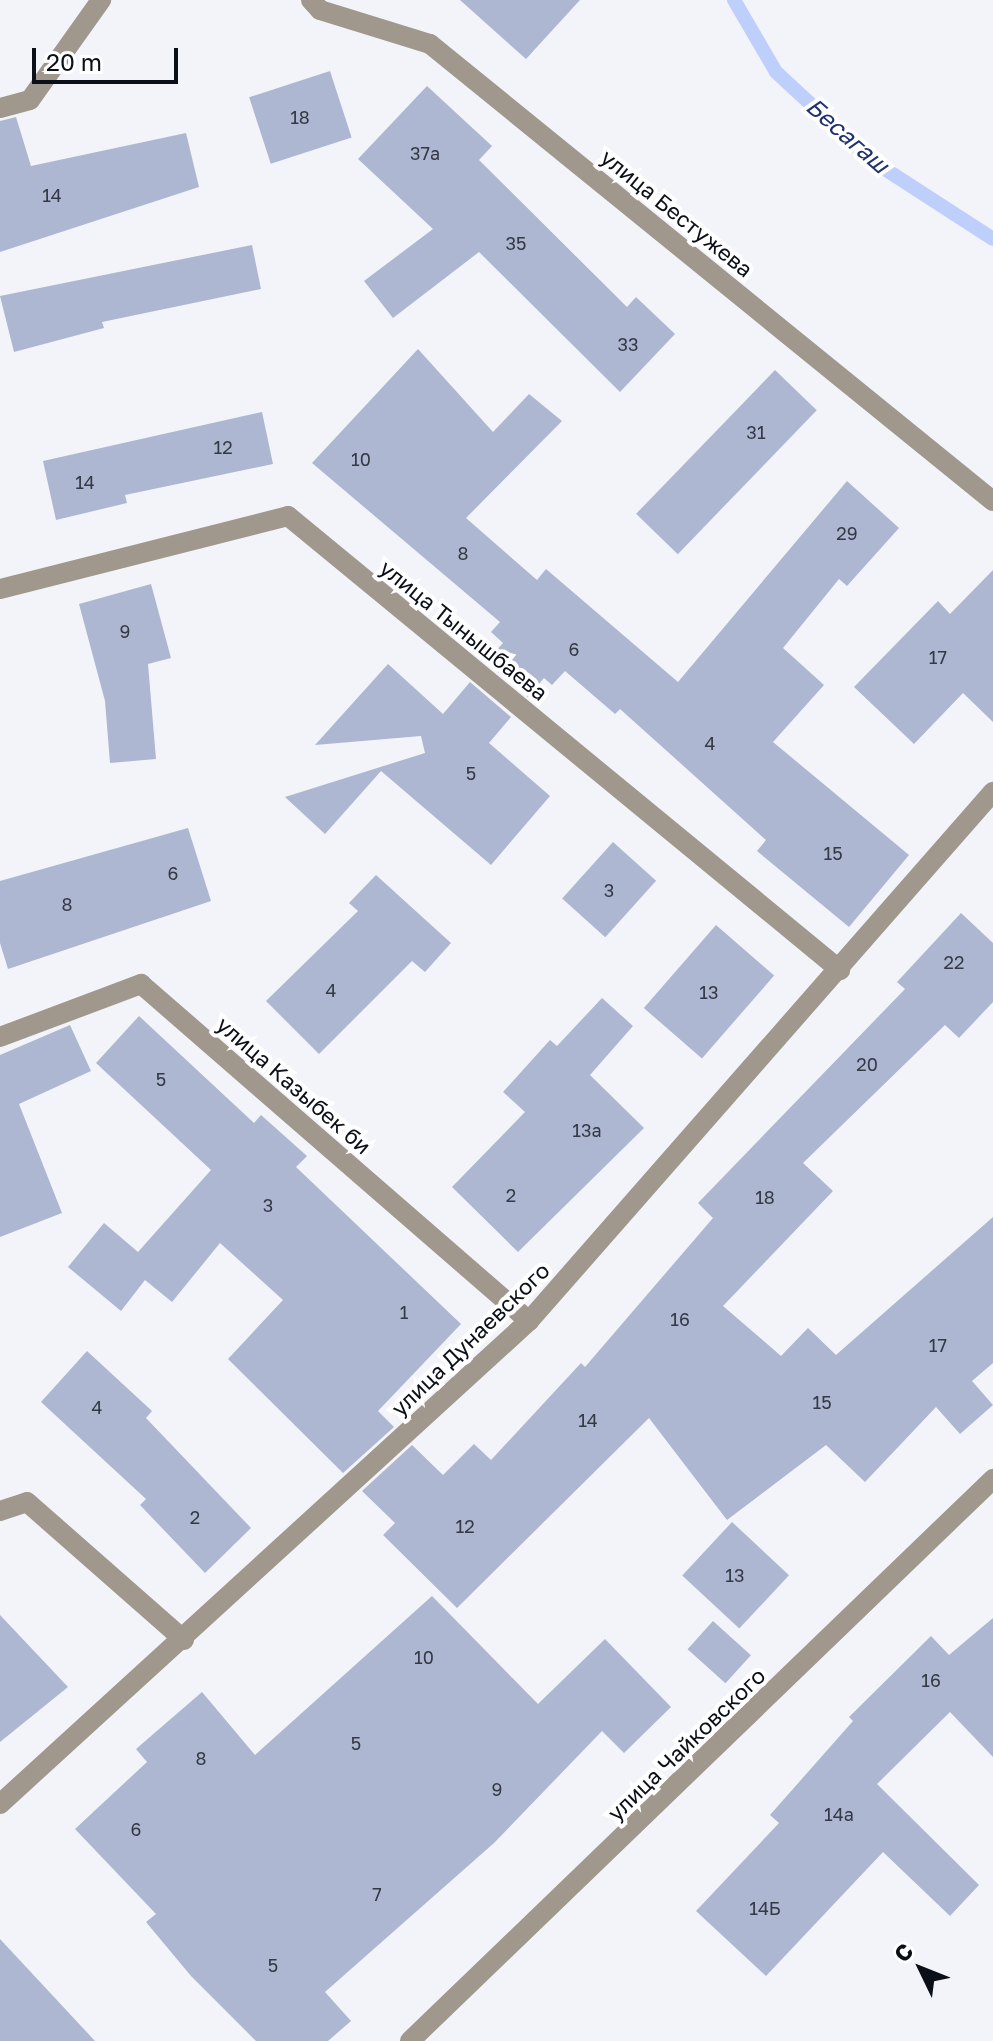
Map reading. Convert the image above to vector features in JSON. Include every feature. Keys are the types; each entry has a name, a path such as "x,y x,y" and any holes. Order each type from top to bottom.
{"street":[{"path":"0,108 30,100 101,0"},
{"name":"улица Бестужева","path":"311,0 320,10 430,44 993,501"},
{"name":"улица Тынышбаева","path":"0,589 288,516 840,970"},
{"name":"улица Дунаевского","path":"0,1804 184,1640 529,1321 993,792"},
{"name":"улица Казыбек би","path":"0,1037 141,984 529,1321"},
{"name":"улица Чайковского","path":"410,2041 993,1479"},
{"path":"0,1511 27,1502 184,1640"}],"building":[{"path":"460,0 580,0 526,59"},
{"path":"330,71 352,138 271,164 249,97"},
{"path":"427,86 492,146 479,160 627,307 636,297 675,334 620,392 479,252 393,318 364,281 433,229 358,159"},
{"path":"16,117 31,166 186,133 199,187 0,252 0,121"},
{"path":"252,245 261,289 102,322 104,328 14,352 0,296"},
{"path":"418,349 493,432 529,394 562,421 466,518 537,580 546,569 678,682 847,481 899,528 847,586 839,579 783,648 824,685 773,742 909,855 849,927 757,851 766,840 620,709 615,714 565,671 552,685 544,678 528,697 486,662 503,643 491,632 500,622 312,463"},
{"path":"775,370 817,410 678,554 636,514"},
{"path":"262,412 273,464 125,495 127,503 56,520 43,461"},
{"path":"993,570 993,722 963,693 914,744 854,687 938,601 950,614"},
{"path":"151,584 171,658 148,664 156,759 110,763 105,701 79,604"},
{"path":"388,664 443,714 470,682 511,717 489,743 550,796 491,865 381,771 325,834 285,797 425,753 421,736 315,745"},
{"path":"188,828 211,901 8,969 0,943 0,881"},
{"path":"613,842 656,881 605,937 562,898"},
{"path":"376,875 451,943 425,972 412,961 319,1054 266,1001 358,911 349,903"},
{"path":"961,913 993,943 993,1002 959,1038 945,1025 803,1163 833,1191 723,1306 781,1356 808,1328 836,1355 993,1217 993,1363 972,1381 993,1405 960,1434 936,1407 865,1482 826,1445 727,1520 649,1418 457,1608 383,1535 395,1523 362,1491 412,1445 443,1475 474,1444 491,1460 581,1363 585,1367 713,1218 698,1203 905,989 897,982"},
{"path":"716,925 774,976 702,1059 644,1008"},
{"path":"602,998 633,1026 590,1075 644,1128 518,1252 452,1187 525,1112 503,1092 550,1040 557,1046"},
{"path":"139,1016 254,1123 261,1115 307,1156 296,1167 461,1324 378,1411 394,1427 343,1473 228,1359 283,1300 220,1243 172,1302 145,1280 121,1311 68,1267 104,1223 138,1252 211,1170 96,1063"},
{"path":"70,1025 91,1071 19,1104 62,1213 0,1237 0,1055"},
{"path":"87,1351 152,1411 146,1418 251,1528 205,1573 140,1505 146,1499 41,1402"},
{"path":"732,1522 789,1575 739,1629 682,1575"},
{"path":"432,1596 538,1704 605,1639 671,1707 624,1753 602,1731 494,1843 325,1992 351,2021 328,2041 256,2041 191,1976 146,1922 156,1914 75,1829 147,1762 136,1749 202,1692 255,1755"},
{"path":"0,1615 68,1687 0,1742"},
{"path":"993,1618 993,1757 950,1712 877,1784 979,1885 950,1916 883,1852 766,1976 696,1911 779,1823 770,1815 853,1721 849,1717 931,1636 949,1655"},
{"path":"713,1621 751,1655 725,1683 688,1649"},
{"path":"0,1939 95,2041 0,2041"}],"waterway":[{"name":"Бесагаш","path":"734,0 776,72 871,160 993,239"}]}
